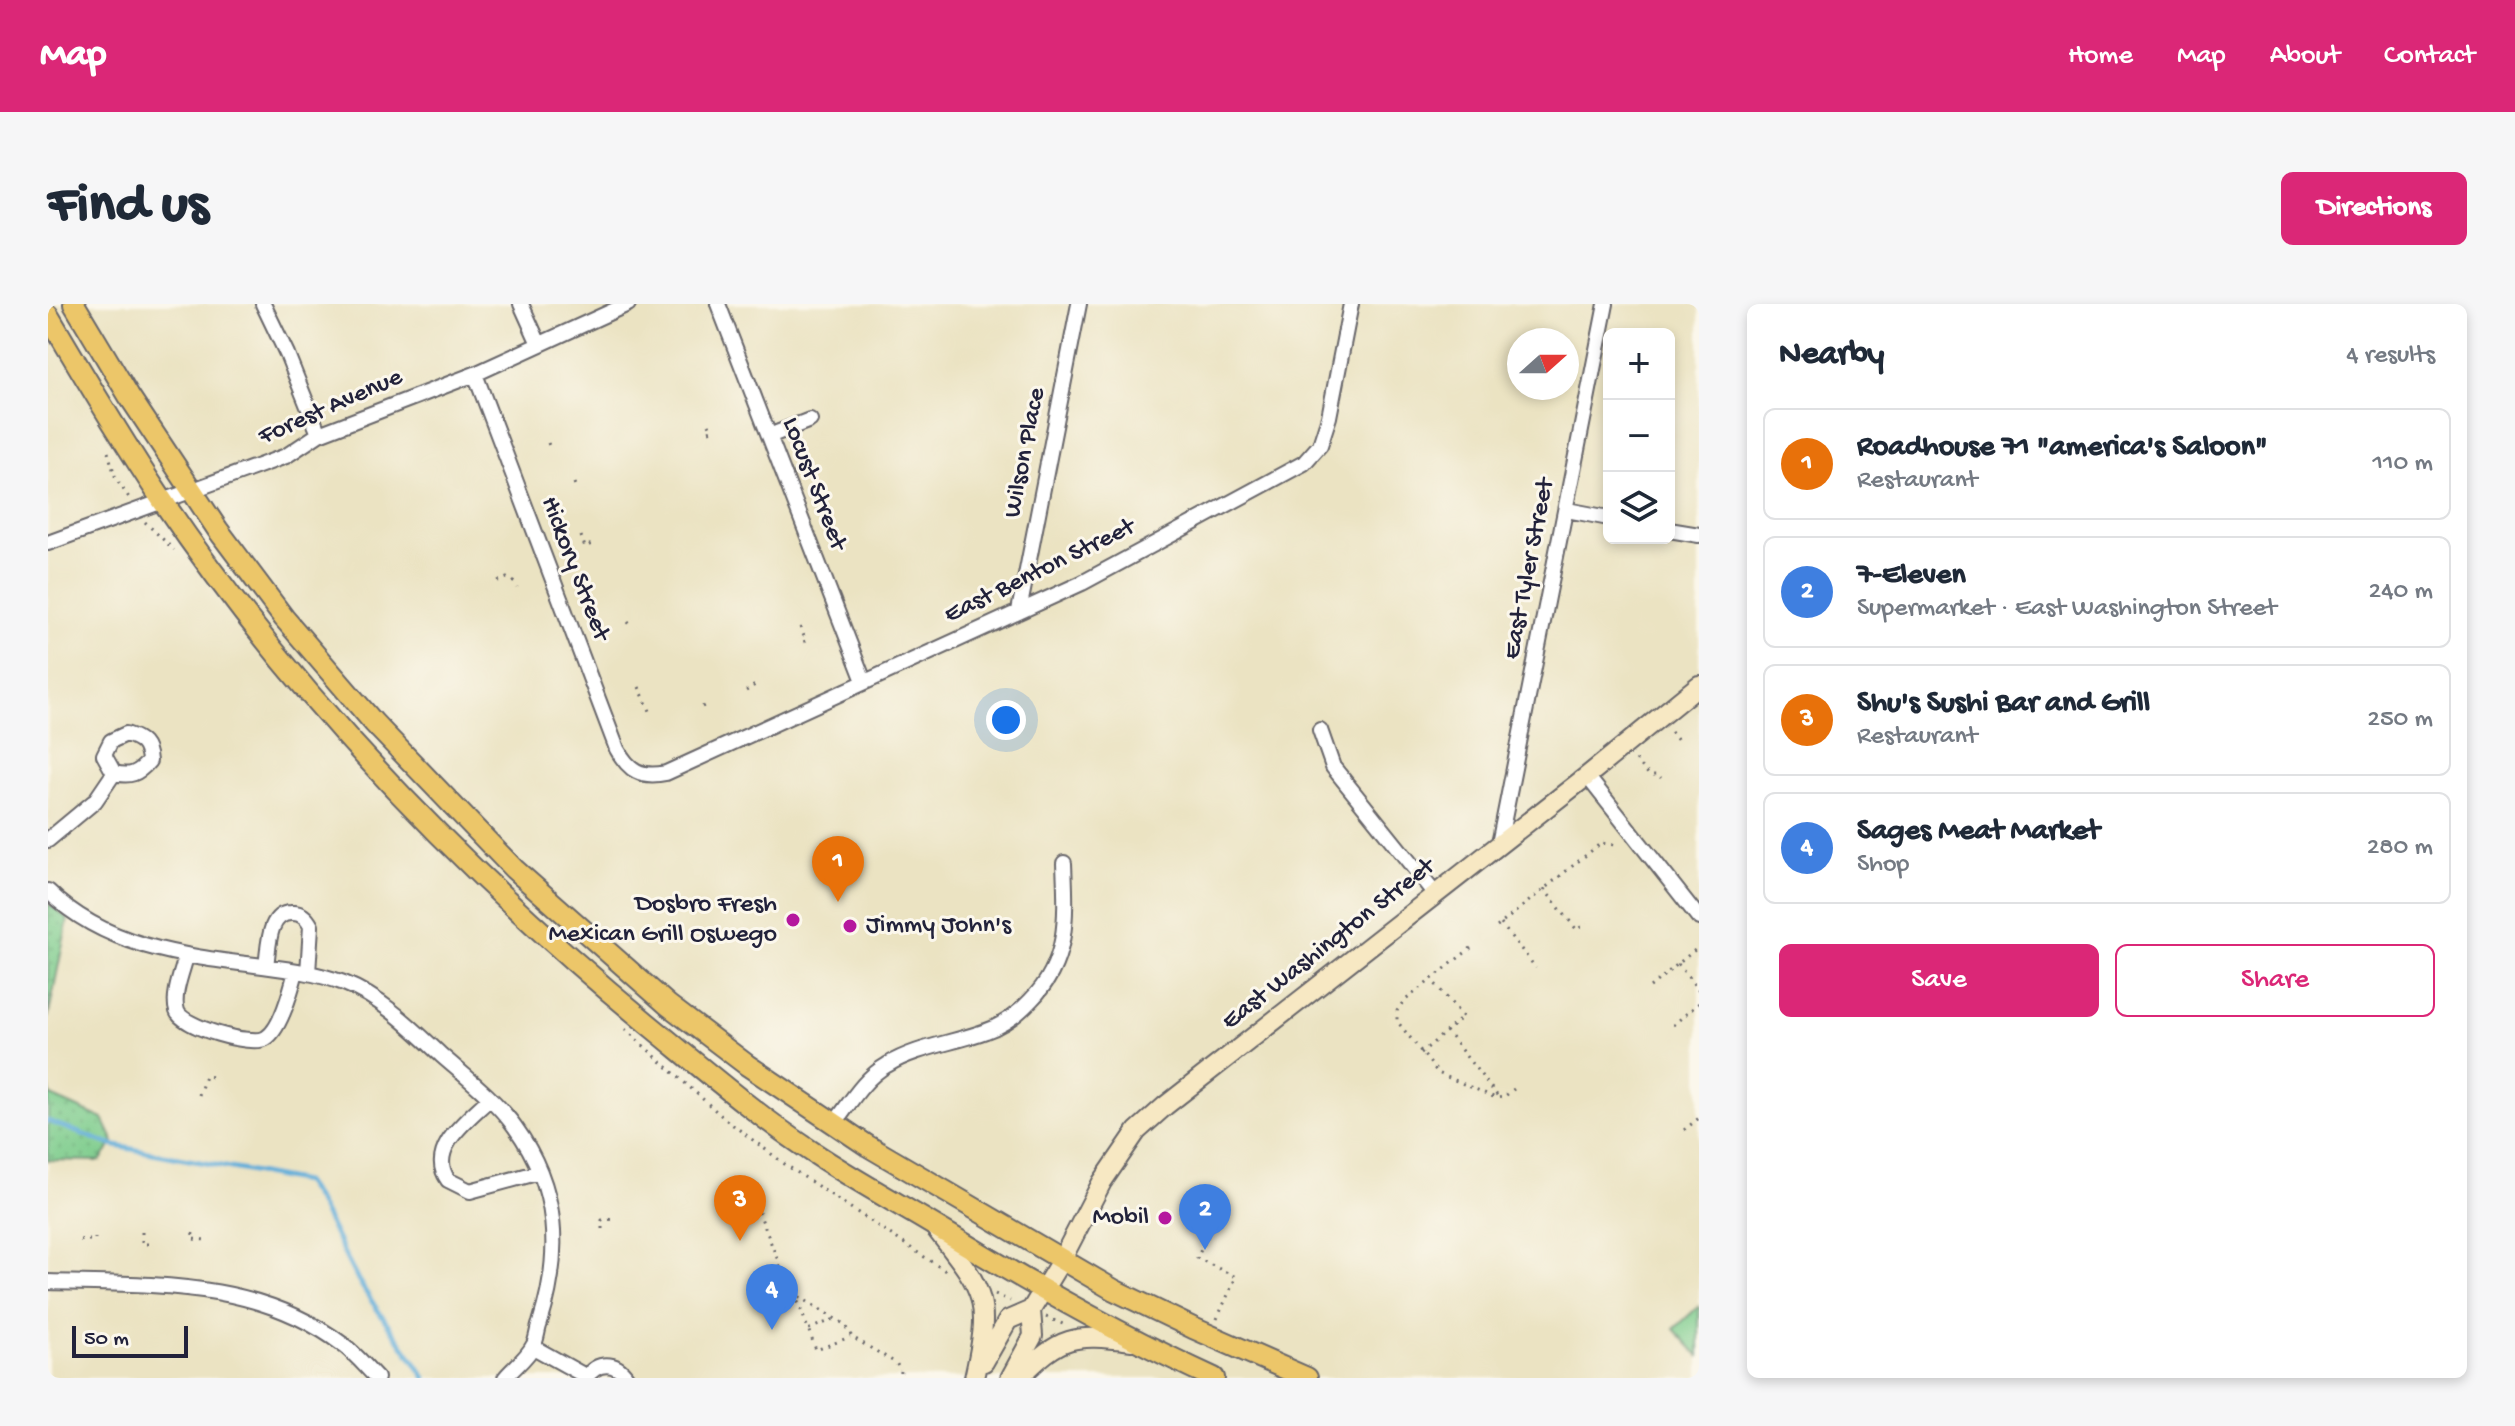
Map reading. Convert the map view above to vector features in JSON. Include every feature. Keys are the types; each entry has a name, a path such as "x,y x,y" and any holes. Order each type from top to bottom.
{"main road":[{"path":"74,304 192,492 284,618 374,723 514,869 668,1005 747,1065 834,1124 1114,1290 1307,1378"},
{"path":"48,315 163,501 301,682 390,782 498,892 570,959 701,1067 812,1152 1043,1291 1132,1341 1214,1378"}],"street":[{"path":"263,304 319,434"},
{"path":"521,304 539,344"},
{"name":"Forest Avenue","path":"48,543 286,456 319,434 475,374 628,304"},
{"name":"Locust Street","path":"718,304 864,681"},
{"name":"Wilson Place","path":"1019,611 1079,304"},
{"name":"East Benton Street","path":"637,773 650,777 666,773 1082,583 1304,463 1320,445 1329,417 1351,304"},
{"name":"East Tyler Street","path":"1499,844 1606,304"},
{"name":"Hickory Street","path":"475,374 617,749 626,766 637,773"},
{"path":"769,436 810,420"},
{"path":"1567,510 1603,517"},
{"path":"1675,531 1699,535"},
{"name":"East Washington Street","path":"1031,1310 1102,1182 1137,1131 1699,685"},
{"path":"1320,730 1333,767 1435,894"},
{"path":"48,840 95,801 114,773"},
{"path":"1587,776 1699,918"},
{"path":"834,1124 866,1081 887,1064 989,1030 1016,1015 1046,985 1061,954 1066,907 1064,863"},
{"path":"48,891 92,924 154,950 302,972 347,984 389,1009 513,1123 549,1195 553,1220 553,1263 545,1308 533,1347 505,1378"},
{"path":"186,957 175,1005 180,1018 193,1025 251,1042 265,1039 274,1029 302,972 311,926 302,915 295,912 281,915 274,923 266,966"},
{"path":"489,1099 448,1140 442,1167 448,1180 470,1191 540,1172"},
{"path":"931,1224 969,1272 982,1298 985,1332 975,1378"},
{"path":"48,1282 198,1288 251,1298 294,1314 343,1344 377,1378"},
{"path":"975,1378 1008,1320 1031,1310 1033,1336 1010,1378"},
{"path":"1019,1378 1054,1346 1069,1340 1099,1337 1132,1341"},
{"path":"533,1347 586,1378 591,1371 604,1364 618,1368 627,1378"}],"path":[{"path":"709,424 712,430 709,431"},
{"path":"548,443 551,450"},
{"path":"574,483 577,490"},
{"path":"581,536 585,547 594,543"},
{"path":"498,581 507,578 517,588"},
{"path":"628,622 632,627"},
{"path":"800,627 806,641 803,642"},
{"path":"746,691 758,683"},
{"path":"639,687 652,715"},
{"path":"702,707 708,704"},
{"path":"1671,732 1679,742"},
{"path":"1636,760 1649,775 1661,778"},
{"path":"1536,968 1499,926 1601,843 1614,845"},
{"path":"1544,889 1577,930 1586,923"},
{"path":"1471,948 1403,1002 1397,1015 1401,1028 1438,1073 1500,1099 1514,1089"},
{"path":"1650,987 1696,949"},
{"path":"1678,964 1699,991"},
{"path":"1421,1053 1463,1017 1432,980"},
{"path":"1673,1025 1699,1003"},
{"path":"1446,1031 1500,1099"},
{"path":"199,1095 205,1076 214,1077"},
{"path":"1684,1130 1699,1118"},
{"path":"786,1165 954,1277"},
{"path":"742,1188 750,1190 790,1291 847,1326 851,1336 896,1363 900,1378"},
{"path":"1216,1322 1236,1277 1197,1258 1226,1197"},
{"path":"602,1229 602,1220 614,1219"},
{"path":"142,1232 142,1244 152,1244"},
{"path":"193,1233 192,1239 206,1240"},
{"path":"80,1240 95,1238"},
{"path":"795,1294 816,1350 851,1336"},
{"path":"808,1329 835,1319"}],"green space":[{"path":"48,903 68,919 48,1018"},
{"path":"48,1084 51,1096 103,1119 114,1142 100,1161 48,1160"},
{"path":"1699,1306 1699,1356 1674,1329"}],"waterway":[{"path":"48,1121 111,1145 304,1182 363,1288 425,1378"}],"place":[{"name":"Roadhouse 71 \"america's Saloon\"","path":"838,902"},
{"name":"Dosbro Fresh Mexican Grill Oswego","path":"793,920"},
{"name":"Jimmy John's","path":"850,926"},
{"name":"Mobil","path":"1165,1218"},
{"name":"Shu's Sushi Bar and Grill","path":"740,1241"},
{"name":"7-Eleven","path":"1205,1250"},
{"name":"Sages Meat Market","path":"772,1330"}]}
